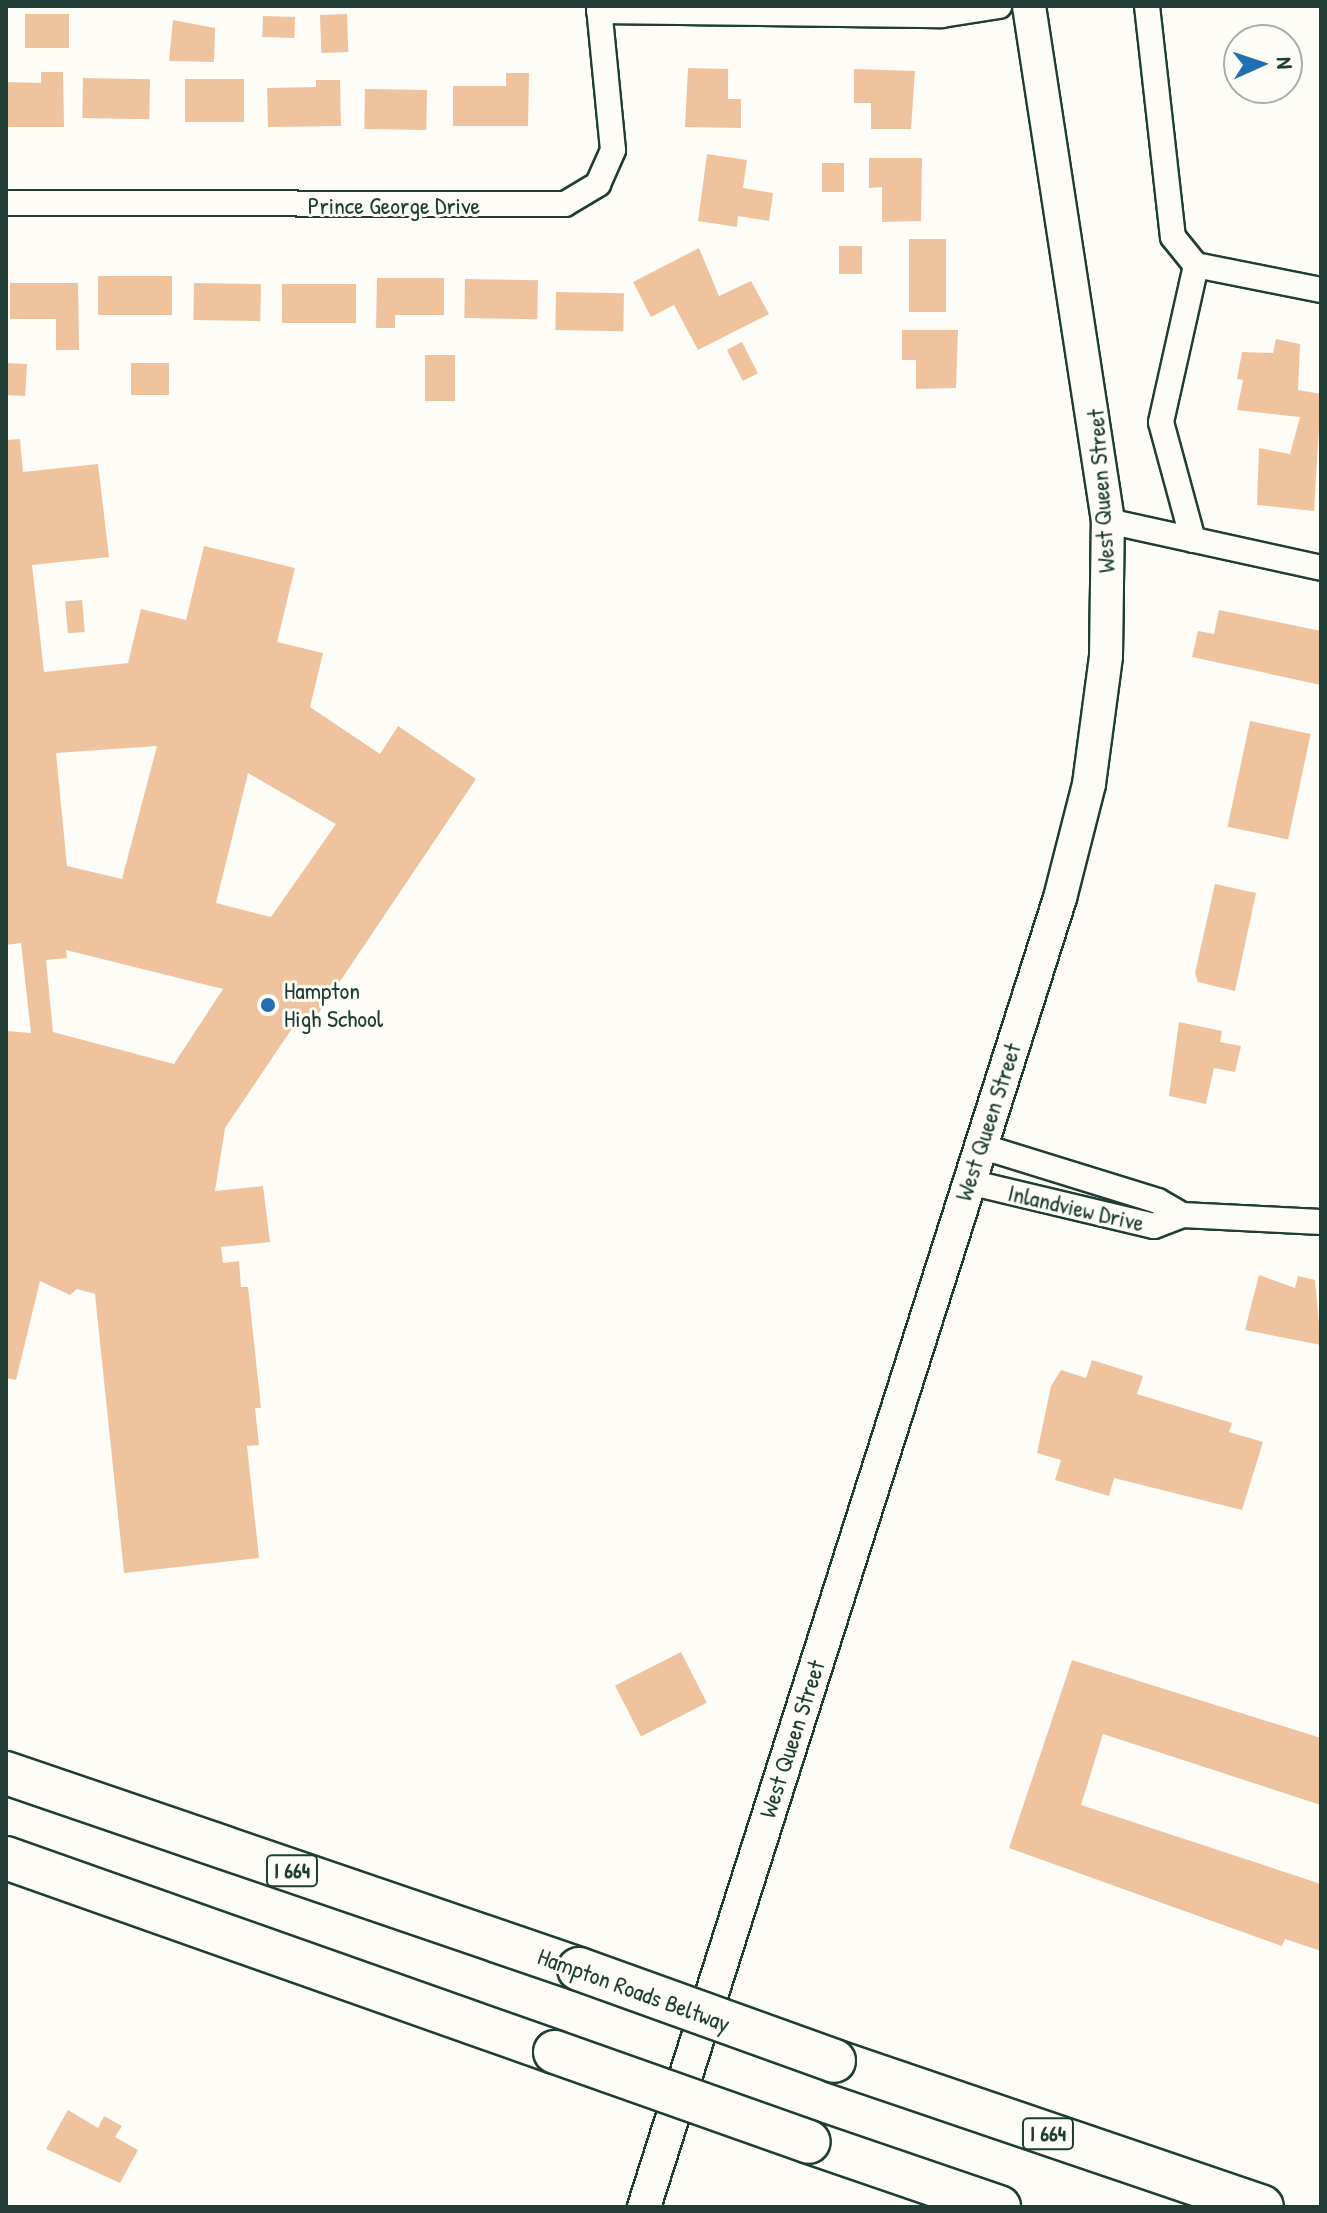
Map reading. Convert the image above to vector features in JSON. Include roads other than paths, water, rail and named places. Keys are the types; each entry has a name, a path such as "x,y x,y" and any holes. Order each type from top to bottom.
{"highway":[{"name":"Hampton Roads Beltway","path":"6,1773 1262,2207"},
{"path":"6,1858 999,2207"}],"main road":[{"name":"West Queen Street","path":"644,2207 969,1182 1089,784 1106,656 1108,521 1029,6"}],"street":[{"path":"599,9 942,15 999,6"},
{"path":"1147,6 1166,211 1173,237 1196,265 1321,290"},
{"name":"Prince George Drive","path":"6,203 565,204 598,184 613,150 599,9"},
{"path":"1193,540 1161,422 1196,265"},
{"path":"1108,521 1321,568"},
{"name":"Inlandview Drive","path":"980,1146 1158,1201 1182,1215"},
{"name":"Inlandview Drive","path":"969,1182 1154,1226 1182,1215 1321,1222"}],"place":[{"name":"Hampton High School","path":"268,1005"}]}
